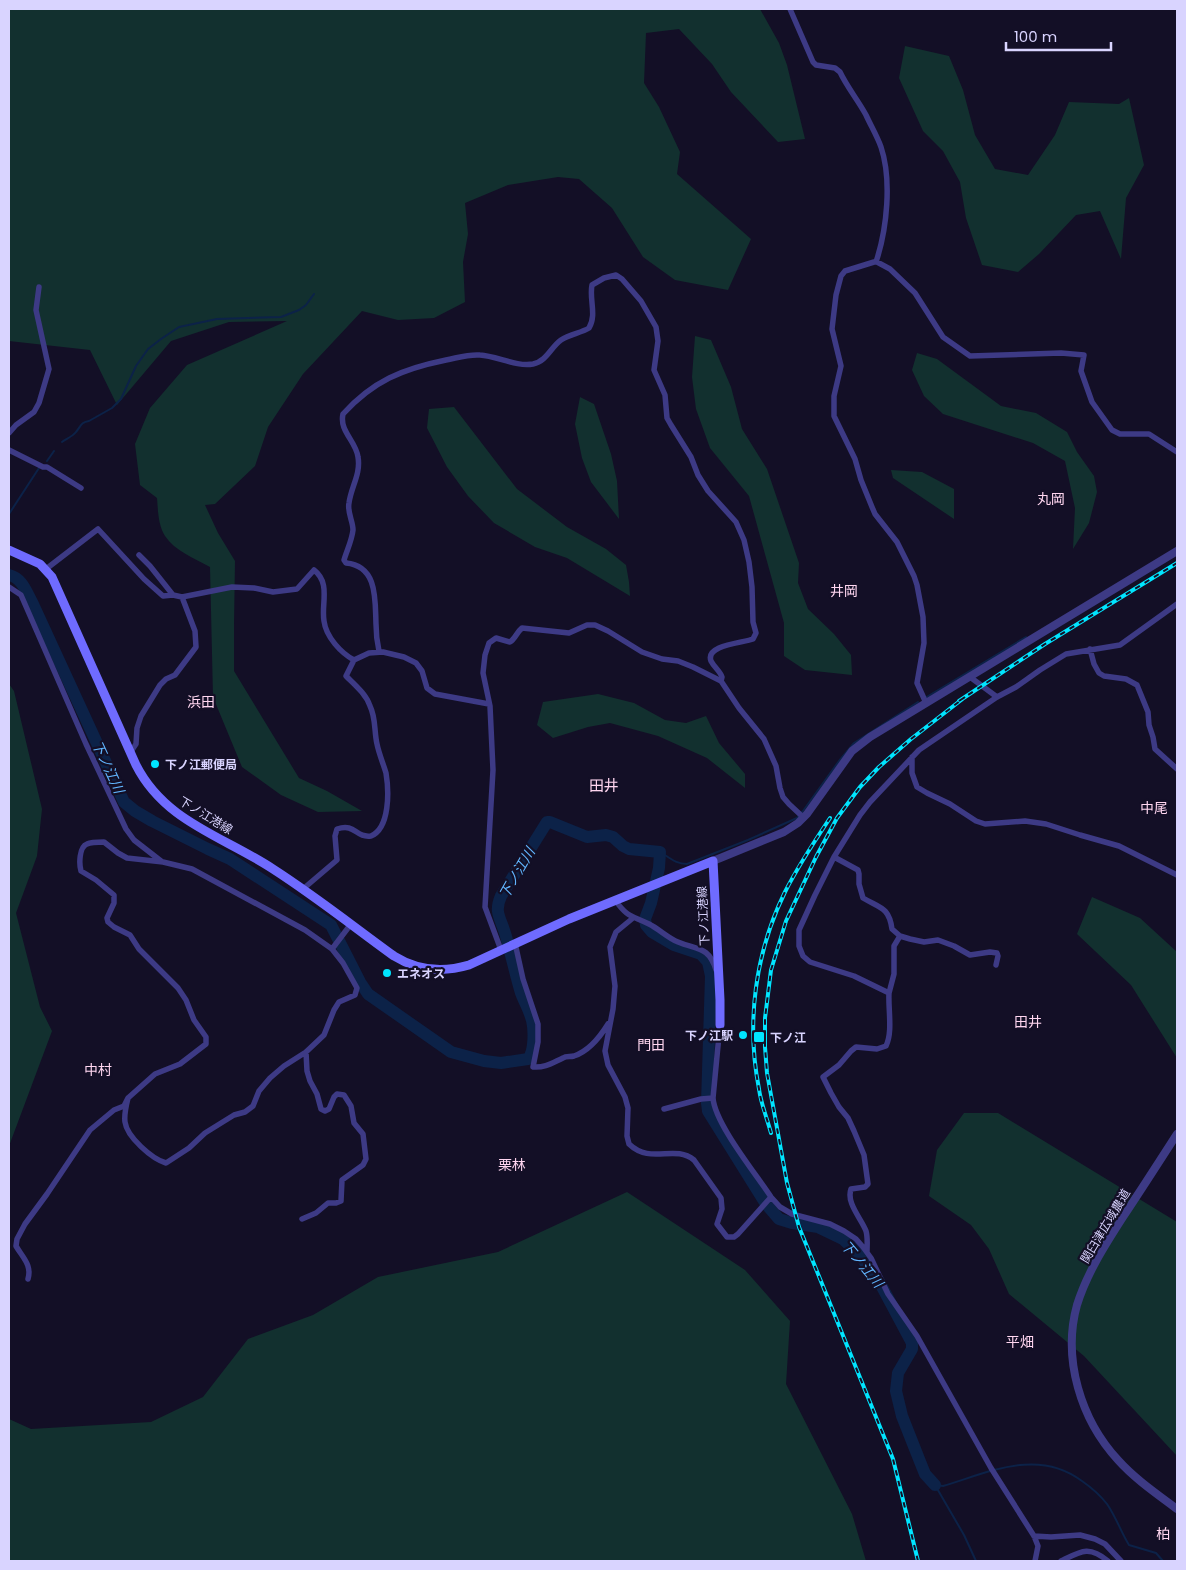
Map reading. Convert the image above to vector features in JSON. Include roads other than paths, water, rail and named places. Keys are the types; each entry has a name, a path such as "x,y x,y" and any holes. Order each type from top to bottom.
{"main road":[{"path":"9,550 36,562 46,569"},
{"name":"下ノ江港線","path":"46,569 56,585 130,753 144,780 168,807 195,826 271,867 401,960 426,969 456,968 477,962 514,944"},
{"name":"下ノ江港線","path":"615,900 713,861 720,1025"},
{"path":"514,944 615,900"}],"street":[{"path":"790,9 813,62 816,65 835,68 840,72 862,108 880,146 886,176 887,203 876,262"},
{"path":"926,703 917,683 924,643 923,616 917,585 897,542 875,514 861,480 855,459 836,422 833,410 835,389 841,366 832,329 839,282 842,274 876,262 890,269 915,293 943,337 970,356 1060,353 1084,355 1081,372 1092,402 1112,430 1120,434 1148,434 1177,452"},
{"path":"379,651 376,635 374,588 364,570 353,563 346,563 344,560 353,529 348,504 352,488 358,476 359,465 355,447 342,426 343,414 356,400 386,379 433,362 478,355 492,356 526,364 534,364 542,360 562,339 590,328 593,318 591,303 592,285 604,278 616,275 622,279 641,301 656,327 658,342 654,370 665,395 667,418 708,491 736,522 744,540 749,562 752,587 752,614 756,636 748,641 719,647 713,651 710,660 721,674 722,681 739,708 764,739 776,766 781,793 789,804 802,815"},
{"path":"9,433 16,425 34,412 42,396 49,369 36,310 39,287"},
{"path":"9,450 43,467 47,467 81,488"},
{"path":"46,569 98,529 140,575 163,596 173,595 182,597 232,587 254,588 273,592 297,589 314,570 319,573 323,585 326,630 346,656 354,660"},
{"path":"713,861 794,827 852,752 870,737 1177,551"},
{"path":"139,555 173,595"},
{"path":"9,587 21,596 86,744 126,829 134,840 163,862"},
{"path":"130,753 136,744 137,728 141,716 156,691 166,679 175,675 196,647 196,631 182,597"},
{"path":"889,993 854,976 810,962 804,958 801,952 798,935 800,927 834,857 860,815 919,750 997,697 1016,687 1057,659 1074,652 1120,644 1177,604"},
{"path":"501,950 486,907 494,770 489,704 483,673 485,655 489,644 496,638 510,642 522,628 569,633 595,624 642,652 693,667 722,681"},
{"path":"1090,650 1099,673 1104,676 1126,679 1137,685 1148,712 1155,749 1177,769"},
{"path":"303,890 336,861 335,836 337,829 351,828 362,836 371,836 380,829 386,816 386,775 377,744 370,706 362,693 346,676 354,660 369,653 379,651 404,656 416,663 422,671 427,688 434,694 489,704"},
{"path":"970,677 997,697"},
{"path":"912,757 912,774 914,782 920,789 950,804 976,821 985,824 1025,821 1046,824 1119,846 1177,875"},
{"path":"28,1280 29,1265 16,1246 18,1239 22,1230 90,1130 114,1110 124,1106 128,1098 155,1074 180,1064 206,1044 207,1040 194,1020 186,1000 178,988 139,949 130,936 114,928 108,922 108,916 114,903 114,895 96,880 81,871 82,851 86,844 104,842 124,857 163,862 195,870 305,930 332,948 343,962 357,990 353,996 339,1002 324,1035 306,1052 284,1066 270,1078 258,1091 252,1106 245,1112 234,1115 205,1133 189,1148 166,1163 158,1161 150,1155 128,1129 125,1123 128,1098"},
{"path":"834,857 858,870 859,884 863,896 886,910 891,919 892,930 900,936 918,941 938,940 970,955 990,952 997,953 996,965"},
{"path":"615,900 623,911 632,918 646,922 676,942 698,947 705,952 715,964 719,979"},
{"path":"632,918 616,932 610,947 615,986 612,1018 606,1041 608,1065 625,1097 628,1108 629,1144 647,1154 683,1155 694,1160 721,1198 722,1209 717,1224 727,1237 734,1237 738,1234 770,1198"},
{"path":"332,948 351,924"},
{"path":"868,1252 866,1232 853,1207 850,1195 851,1189 865,1187 868,1184 864,1155 848,1118 830,1093 823,1077 839,1065 851,1050 856,1048 878,1049 886,1046 890,1032 888,1015 889,993 894,974 894,946 900,936"},
{"path":"514,944 523,979 537,1020 538,1042 533,1066 548,1066 564,1057 574,1056 584,1050 599,1037 612,1018"},
{"path":"720,1025 711,1098 722,1124 770,1198 780,1207 792,1214 830,1224 844,1231 856,1239 868,1252 888,1294 917,1336 993,1470 1034,1536 1038,1546 1035,1561"},
{"path":"302,1219 316,1213 328,1203 341,1201 342,1180 363,1165 366,1160 363,1134 354,1123 351,1106 344,1095 337,1094 334,1097 330,1109 325,1111 321,1109 307,1071 306,1052"},
{"path":"664,1109 703,1098 711,1098"},
{"name":"関臼津広域農道","path":"1177,1134 1095,1262 1077,1306 1072,1347 1080,1396 1102,1441 1130,1472 1177,1509"},
{"path":"1034,1536 1080,1535 1095,1539 1105,1544 1120,1561"},
{"path":"1061,1561 1084,1551 1098,1553 1108,1561"}],"waterway":[{"path":"62,442 75,433 83,423 112,408 121,399 136,366 148,349 179,327 217,319 281,317 299,310 306,305 314,294"},
{"path":"47,461 54,451"},
{"path":"9,514 39,468"},
{"name":"下ノ江川","path":"9,575 17,579 26,589 124,802 152,821 230,859 331,925 368,994 451,1052 484,1061 501,1063 528,1059 530,1056 533,1043 532,1022 521,993 498,914 498,906 501,896 547,822 587,837 606,835 613,837 629,849 660,852 659,868 651,903 645,919 646,925 652,932 674,945 701,954 708,962 711,976 708,1111 766,1204 779,1219 818,1227 843,1239 859,1254 880,1283 912,1343 912,1349 898,1373 896,1391 902,1416 925,1474 935,1485"},
{"path":"925,698 1026,637"},
{"path":"660,852 676,862 687,864 797,818 854,743 918,702"},
{"path":"935,1485 943,1486 996,1470 1031,1464 1065,1471 1086,1484 1107,1504 1129,1545 1156,1553 1163,1561"},
{"path":"935,1485 964,1535 976,1561"}],"railway":[{"path":"959,701 1045,644 1177,563"},
{"path":"918,1561 893,1459 799,1227 787,1183 767,1073 765,1018 771,970 786,921 816,857 837,818 860,787 879,767 911,739 965,697"},
{"path":"771,1133 760,1095 753,1039 756,989 760,964 766,939 785,892 830,818"}],"place":[{"name":"下ノ江郵便局","path":"155,764"},
{"name":"エネオス","path":"387,973"},
{"name":"下ノ江駅","path":"743,1035"},
{"name":"下ノ江","path":"759,1037"}],"district":[{"name":"丸岡","path":"1051,499"},
{"name":"井岡","path":"844,591"},
{"name":"浜田","path":"201,702"},
{"name":"田井","path":"604,785"},
{"name":"中尾","path":"1154,808"},
{"name":"田井","path":"1028,1022"},
{"name":"門田","path":"651,1045"},
{"name":"中村","path":"98,1070"},
{"name":"栗林","path":"512,1165"},
{"name":"平畑","path":"1020,1342"},
{"name":"柏","path":"1163,1534"}]}
